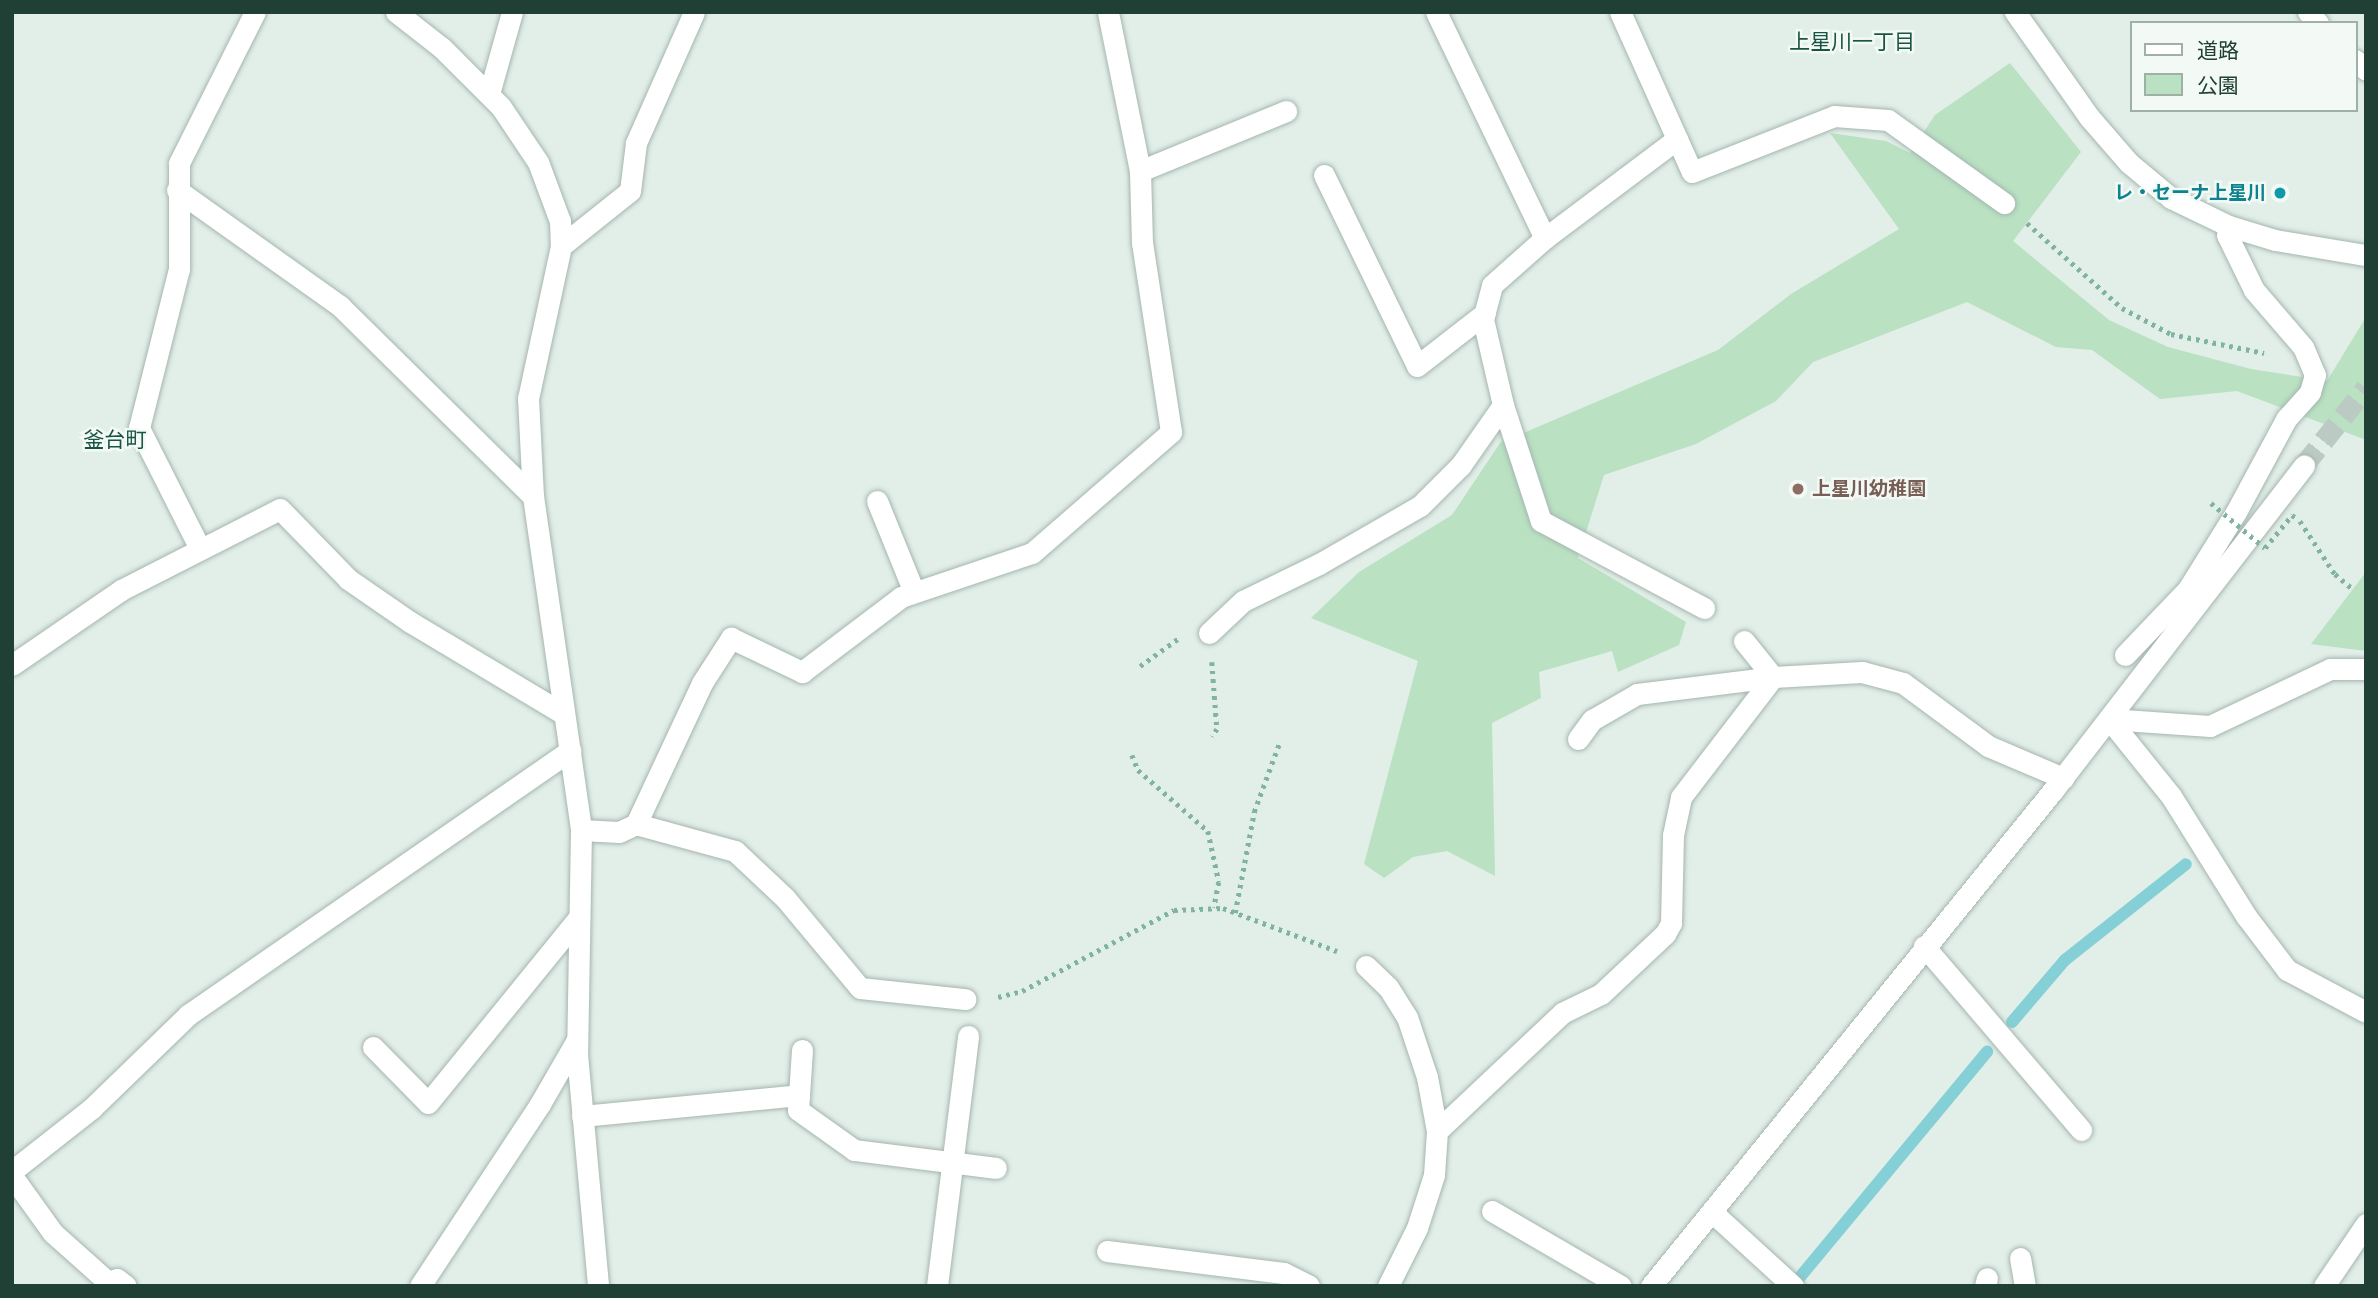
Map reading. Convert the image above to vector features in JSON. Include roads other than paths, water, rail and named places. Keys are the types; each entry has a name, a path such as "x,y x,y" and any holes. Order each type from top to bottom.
{"street":[{"path":"199,547 139,428 178,269 179,163 255,12"},
{"path":"396,12 489,94 538,162 560,221 561,246 528,398 533,496 581,831 577,1040 598,1286"},
{"path":"489,94 512,12"},
{"path":"561,246 630,191 636,143 694,12"},
{"path":"581,831 619,832 636,824 702,683 731,638 803,671 901,597 1032,553 1171,432 1142,243 1140,171 1108,12"},
{"path":"1437,12 1545,238"},
{"path":"1620,12 1692,172 1834,116 1888,120 2004,203"},
{"path":"2015,12 2089,117 2129,163 2171,198 2229,226 2275,240 2366,255"},
{"path":"1140,171 1286,111"},
{"path":"1677,139 1545,238 1492,285 1485,313 1503,405 1541,521 1704,608"},
{"path":"1324,175 1417,366 1485,313"},
{"path":"177,190 340,306 533,496"},
{"path":"2125,655 2195,594 2286,419 2310,392 2315,374 2303,347 2254,290 2227,235 2229,226"},
{"path":"1209,632 1243,601 1319,564 1420,506 1461,465 1503,405"},
{"path":"1651,1286 1924,946 2063,778 2109,719 2195,594 2304,465"},
{"path":"877,501 914,592"},
{"path":"12,665 121,590 199,547 280,509 348,579 410,622 564,714"},
{"path":"1744,641 1773,677"},
{"path":"2109,719 2210,726 2330,669 2366,669"},
{"path":"1578,739 1592,720 1637,694 1773,677 1863,672 1903,682 1988,746 2063,778"},
{"path":"1437,1131 1562,1013 1601,994 1665,934 1671,923 1673,835 1681,797 1773,677"},
{"path":"2109,719 2171,796 2246,916 2287,970 2366,1012"},
{"path":"121,1282 108,1282 53,1233 12,1174 92,1108 188,1015 570,750"},
{"path":"636,824 735,851 785,898 860,988 965,999"},
{"path":"373,1047 428,1103 579,918"},
{"path":"1924,946 2081,1130"},
{"path":"1366,966 1388,987 1407,1017 1427,1077 1437,1131 1434,1175 1417,1228 1388,1286"},
{"path":"937,1286 956,1164 968,1037"},
{"path":"420,1286 540,1104 577,1040"},
{"path":"802,1050 798,1110 854,1150 996,1168"},
{"path":"582,1116 799,1095"},
{"path":"1492,1211 1621,1286"},
{"path":"1712,1212 1793,1286"},
{"path":"2324,1286 2366,1224"},
{"path":"1107,1251 1284,1273 1310,1286"},
{"path":"2020,1258 2025,1286"}],"waterway":[{"path":"2012,1022 2065,960 2186,864"},
{"path":"1800,1277 1987,1052"}],"tunnel":[{"path":"2304,465 2366,388"}],"place":[{"name":"レ・セーナ上星川","path":"2280,193"},
{"name":"上星川幼稚園","path":"1798,489"}],"district":[{"name":"上星川一丁目","path":"1852,42"},
{"name":"釜台町","path":"115,440"}]}
